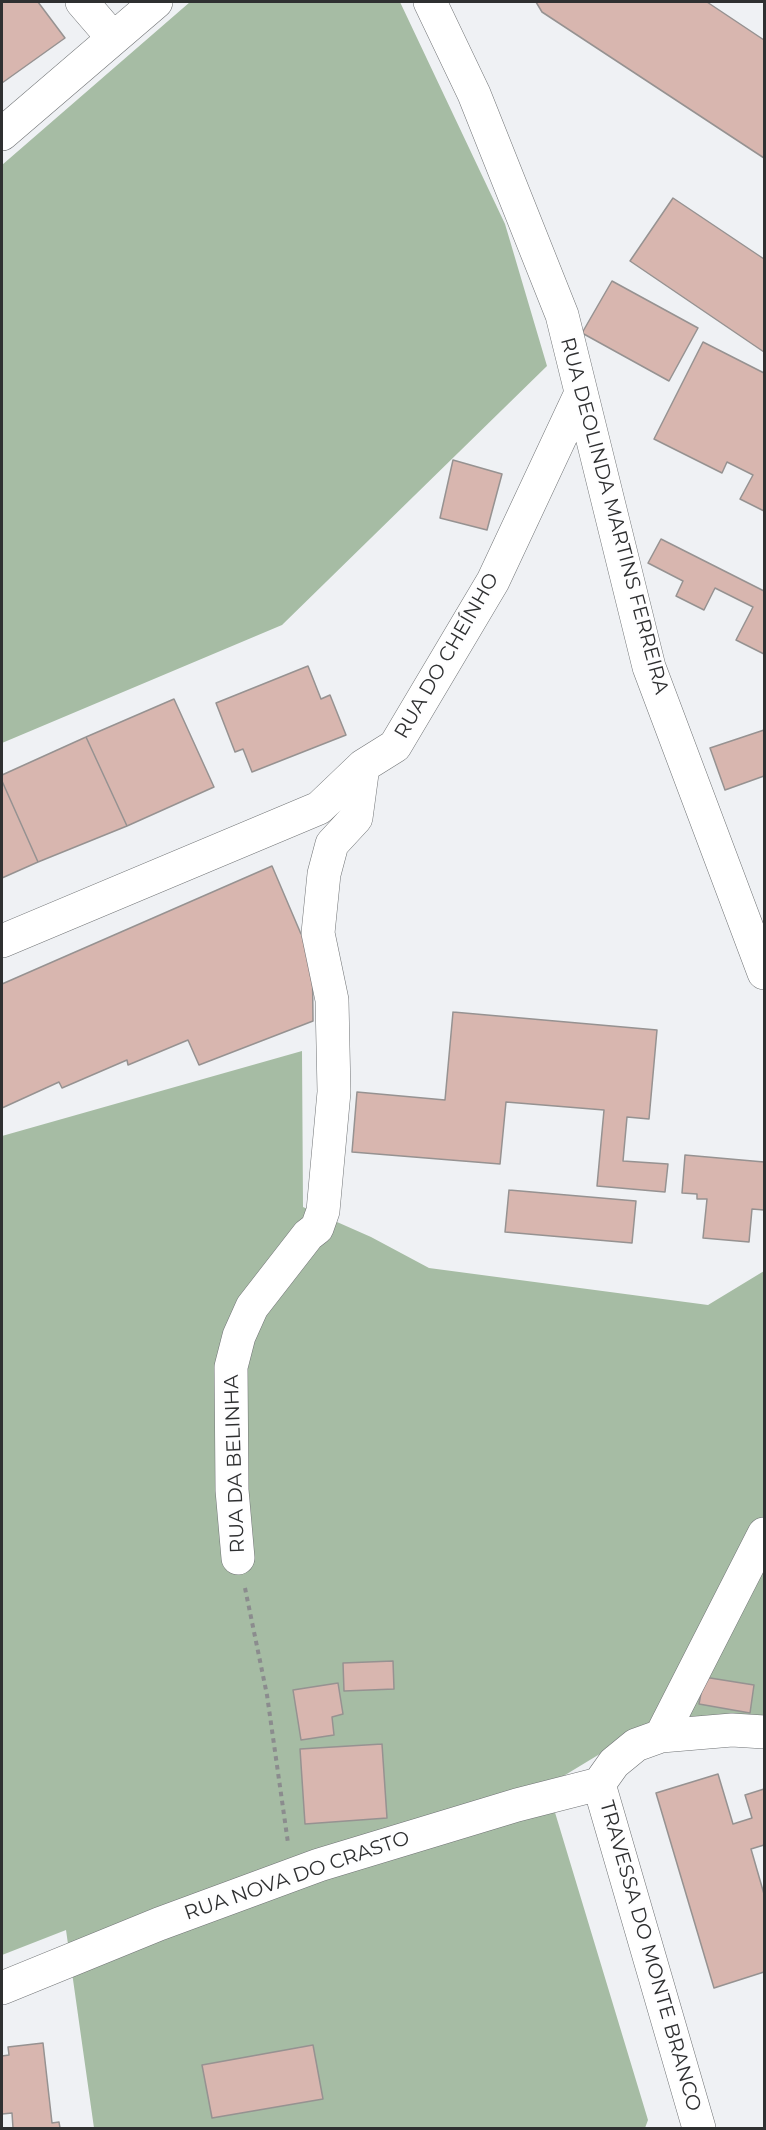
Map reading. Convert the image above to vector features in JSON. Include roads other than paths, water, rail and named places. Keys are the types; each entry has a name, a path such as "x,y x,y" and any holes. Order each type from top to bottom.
{"street":[{"path":"82,2 113,38"},
{"path":"2,134 156,2"},
{"name":"RUA DEOLINDA MARTINS FERREIRA","path":"430,2 474,94 562,315 649,667 765,973"},
{"name":"RUA DO CHEÍNHO","path":"2,941 320,808 363,766 394,746 487,591 581,393"},
{"name":"RUA DA BELINHA","path":"238,1558 232,1490 231,1367 252,1307 308,1235 317,1228 323,1211 334,1092 333,1011 318,933 324,874 332,844 356,818 363,766"},
{"path":"661,1736 765,1534"},
{"path":"600,1784 614,1763 636,1745 661,1736 732,1730 765,1732"},
{"name":"RUA NOVA DO CRASTO","path":"2,1988 159,1924 296,1874 517,1805 600,1784"},
{"name":"TRAVESSA DO MONTE BRANCO","path":"600,1784 700,2127"}]}
